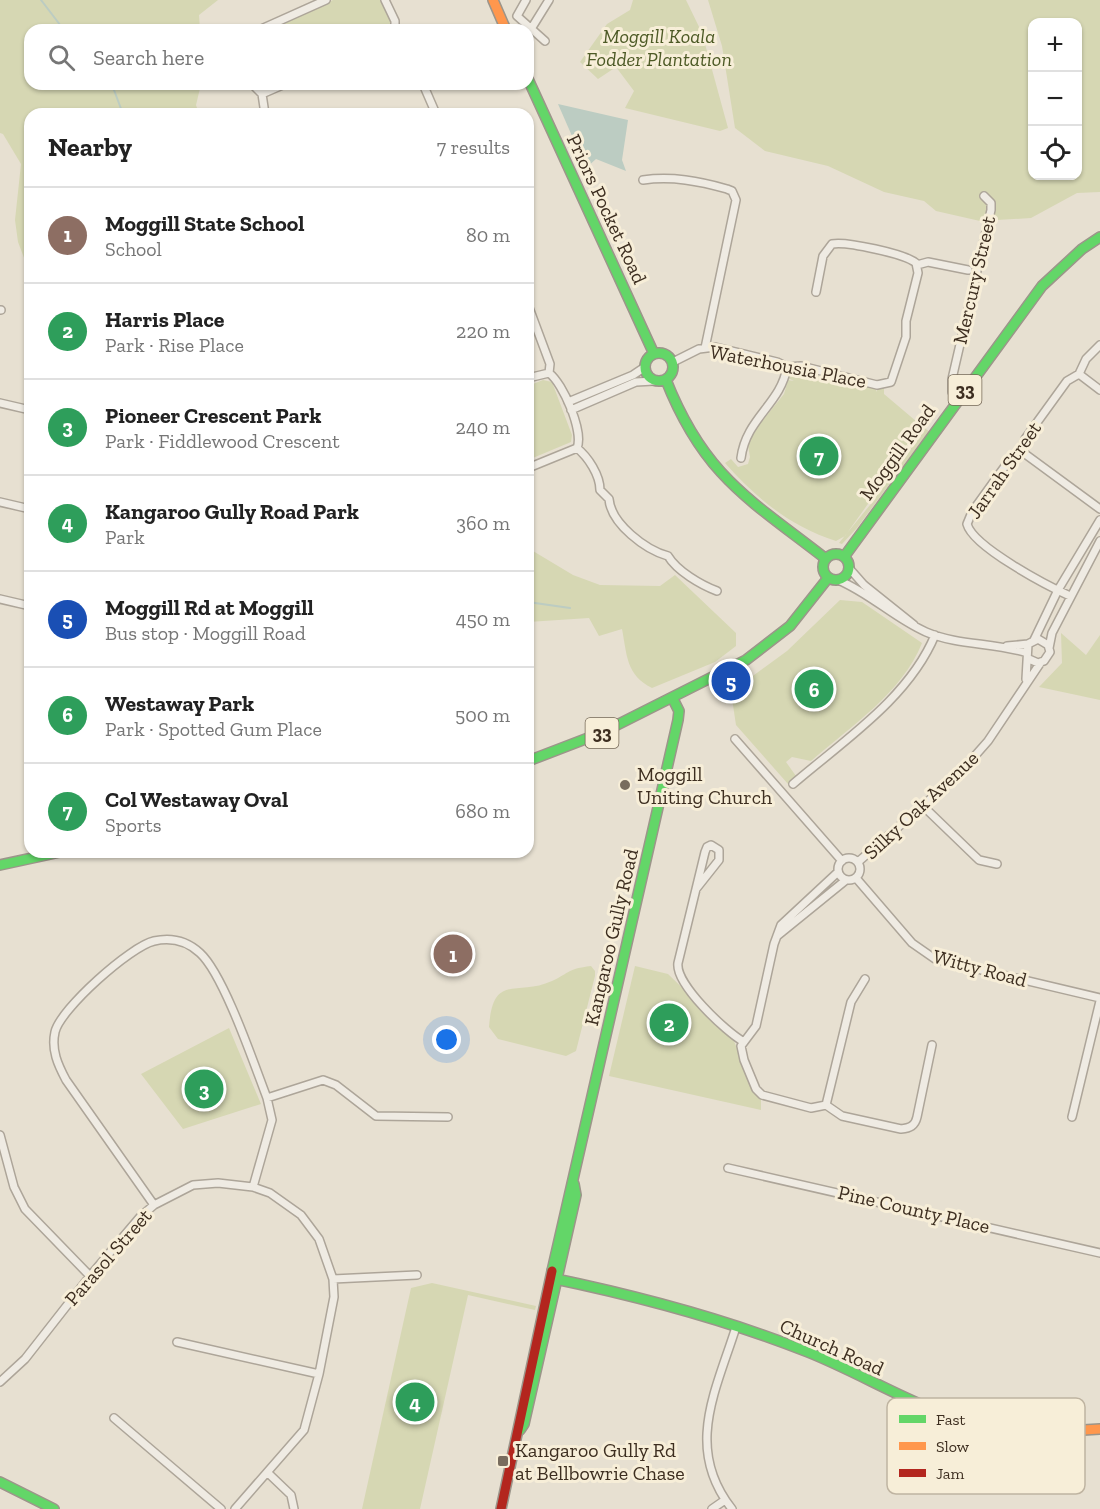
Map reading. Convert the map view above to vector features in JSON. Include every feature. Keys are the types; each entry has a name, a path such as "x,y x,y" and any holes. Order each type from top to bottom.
{"main road":[{"path":"493,0 503,24"},
{"name":"Priors Pocket Road","path":"533,90 654,354"},
{"name":"Moggill Road","path":"844,557 1042,286 1082,249 1100,237"},
{"path":"654,354 665,354 673,362 673,372 666,380 654,381 646,374 645,367 648,358 654,354"},
{"path":"666,380 686,426 722,476 746,500 826,559"},
{"path":"836,554 844,557 849,568 846,576 838,580 828,578 823,567 826,559 836,554"},
{"name":"33","path":"534,759 565,749 673,699 764,648 790,626 828,578"},
{"name":"Kangaroo Gully Road","path":"501,1509 519,1432 524,1424 555,1279 576,1195 574,1184 678,720 679,711 673,699"},
{"path":"0,857 18,860"},
{"path":"0,865 28,858"},
{"name":"Church Road","path":"555,1279 669,1305 736,1327 807,1352 902,1398"},
{"name":"Church Road","path":"1085,1430 1100,1429"},
{"path":"0,1482 54,1509"}],"street":[{"path":"272,24 326,0"},
{"path":"386,0 394,24"},
{"path":"526,0 517,16 526,24"},
{"path":"534,24 549,0"},
{"path":"534,32 544,41"},
{"path":"258,90 262,94 264,108"},
{"path":"262,94 271,90"},
{"path":"426,90 433,108"},
{"path":"643,180 674,178 711,185 732,191 736,200 705,348"},
{"name":"Mercury Street","path":"957,400 952,392 952,379 991,210 991,203 984,196"},
{"path":"816,292 823,256 832,244 843,243 903,257 917,265 928,262 968,270"},
{"name":"Waterhousia Place","path":"673,362 705,348 777,362 787,367 801,366 877,385 891,382 906,337 906,321 918,273 917,265"},
{"path":"534,321 550,364 549,372"},
{"name":"Jarrah Street","path":"1070,596 1030,577 968,531 967,524 972,512 1008,462 1021,452 1025,439 1067,381 1079,374 1086,359 1100,345"},
{"path":"568,402 633,375 645,367"},
{"path":"741,458 743,440 758,416 780,392 787,367"},
{"path":"534,376 549,372"},
{"path":"549,372 556,378 568,402 580,437 578,448"},
{"path":"1079,374 1100,390"},
{"path":"571,410 636,382 654,381"},
{"path":"0,403 24,409"},
{"path":"534,466 578,448"},
{"path":"578,448 587,456 600,484 600,490 609,500 620,523 656,553 668,556 672,562 706,587 717,591"},
{"path":"1021,452 1100,508"},
{"path":"0,502 24,508"},
{"name":"Silky Oak Avenue","path":"1024,687 1031,642 1058,590 1100,520"},
{"name":"Silky Oak Avenue","path":"858,862 958,775 988,741 1041,662 1049,655 1052,633 1100,541"},
{"path":"849,568 864,585 909,618 916,627"},
{"path":"838,580 858,590 904,622 935,635 1002,646 1041,662"},
{"path":"0,599 24,605"},
{"path":"793,784 890,699 912,674 935,635"},
{"path":"1002,646 1042,640 1049,648"},
{"path":"735,739 842,861"},
{"path":"923,806 979,860 997,864"},
{"path":"696,888 719,860 719,850 716,846 707,847 696,888 678,974 686,988 744,1042"},
{"path":"777,936 846,880 856,878 861,869 858,862 848,858 842,861 838,872 786,919 777,936 756,1026 744,1042 741,1054 756,1089 762,1095 812,1108 826,1105 842,1116 901,1129 909,1128 915,1124 917,1117 932,1044"},
{"path":"838,872 846,880"},
{"name":"Witty Road","path":"856,878 912,943 935,959 1100,999"},
{"path":"154,1205 57,1064 54,1048 54,1033 67,1010 127,956 152,941 178,939 200,953 216,972 267,1098 272,1120 253,1187"},
{"path":"826,1105 852,1002 865,979"},
{"path":"1072,1117 1100,999"},
{"path":"267,1098 323,1080 336,1085 376,1116 448,1117"},
{"path":"0,1135 14,1188 25,1209 90,1276"},
{"name":"Pine County Place","path":"728,1168 1100,1252"},
{"name":"Parasol Street","path":"1,1380 24,1359 90,1276 140,1217 154,1205 193,1185 218,1183 253,1187 286,1203 301,1215 319,1239 333,1279 332,1315 304,1430 235,1509"},
{"path":"333,1279 417,1275"},
{"path":"732,1509 724,1500 710,1469 706,1430 711,1402 736,1327"},
{"path":"177,1342 319,1374"},
{"path":"114,1418 221,1509"},
{"path":"268,1473 291,1495 294,1509"},
{"path":"712,1509 724,1500"}],"green space":[{"path":"0,0 218,0 199,15 200,24 24,24 24,90 200,90 197,108 24,108 24,258 18,242 15,220 21,164 3,134 0,133"},
{"path":"333,0 383,0 391,18 391,24 279,24"},
{"name":"Moggill Koala Fodder Plantation","path":"633,0 686,0 702,33 728,128 720,131 625,108 634,91 616,67 598,79 580,62 607,24 630,10"},
{"path":"708,0 1100,0 1100,192 1077,193 1031,218 980,221 936,211 924,201 884,192 828,166 765,151 735,128 722,46"},
{"path":"796,368 822,377 876,387 876,392 878,388 884,388 884,394 923,427 845,536 836,541 804,528 775,510 725,463 731,459 738,467 748,464 750,457 747,440 784,394 788,380 794,381 788,378"},
{"path":"543,380 552,382 572,435 571,442 534,457 534,384"},
{"path":"924,428 929,431 857,528 842,544 839,543 870,505"},
{"path":"534,552 573,575 600,585 660,586 675,575 736,633 736,646 715,662 652,688 643,683 632,670 622,629 599,636 589,618 534,622"},
{"path":"840,600 862,602 922,643 902,678 874,708 811,761 792,757 786,762 796,776 788,784 736,725 731,692 787,651"},
{"path":"1061,633 1086,655 1100,635 1100,700 1039,687 1062,663"},
{"path":"591,966 595,971 595,976 576,1051 566,1056 498,1039 489,1027 491,1010 501,992 539,985 573,970"},
{"path":"635,966 668,974 734,1041 755,1093 761,1099 761,1110 609,1076"},
{"path":"229,1028 261,1104 183,1129 141,1074"},
{"path":"432,1283 536,1306 535,1310 468,1295 420,1509 362,1509 411,1288"}],"shaded area":[{"path":"558,104 628,120 622,160 626,171 596,159 586,168"}],"waterway":[{"path":"41,0 59,24"},
{"path":"114,90 121,108"},
{"path":"534,603 570,608"}],"traffic: fast":[{"path":"533,90 654,354"},
{"path":"844,557 1042,286 1082,249 1100,237"},
{"path":"659,353 669,357 673,367 669,377 659,381 649,377 645,367 649,357 659,353"},
{"path":"666,380 696,440 713,463 752,501 826,559"},
{"path":"836,554 845,558 849,567 845,576 836,580 827,576 823,567 827,558 836,554"},
{"path":"534,759 601,733 746,660 790,626 828,578"},
{"path":"552,1271 678,720 679,711 673,699"},
{"path":"0,865 32,858"},
{"path":"520,1430 524,1424 576,1195 574,1184"},
{"path":"551,1278 649,1301 745,1329 832,1362 907,1398"},
{"path":"0,1482 54,1509"}],"traffic: slow":[{"path":"493,0 503,24"},
{"path":"1085,1430 1100,1429"}],"traffic: jam":[{"path":"501,1509 552,1271"}],"place":[{"name":"Col Westaway Oval","path":"819,456"},
{"name":"Moggill Rd at Moggill","path":"731,681"},
{"name":"Westaway Park","path":"814,689"},
{"name":"Moggill Uniting Church","path":"625,785"},
{"name":"Moggill State School","path":"453,954"},
{"name":"Harris Place","path":"669,1023"},
{"name":"Pioneer Crescent Park","path":"204,1089"},
{"name":"Kangaroo Gully Road Park","path":"415,1402"},
{"name":"Kangaroo Gully Rd at Bellbowrie Chase","path":"503,1461"}]}
